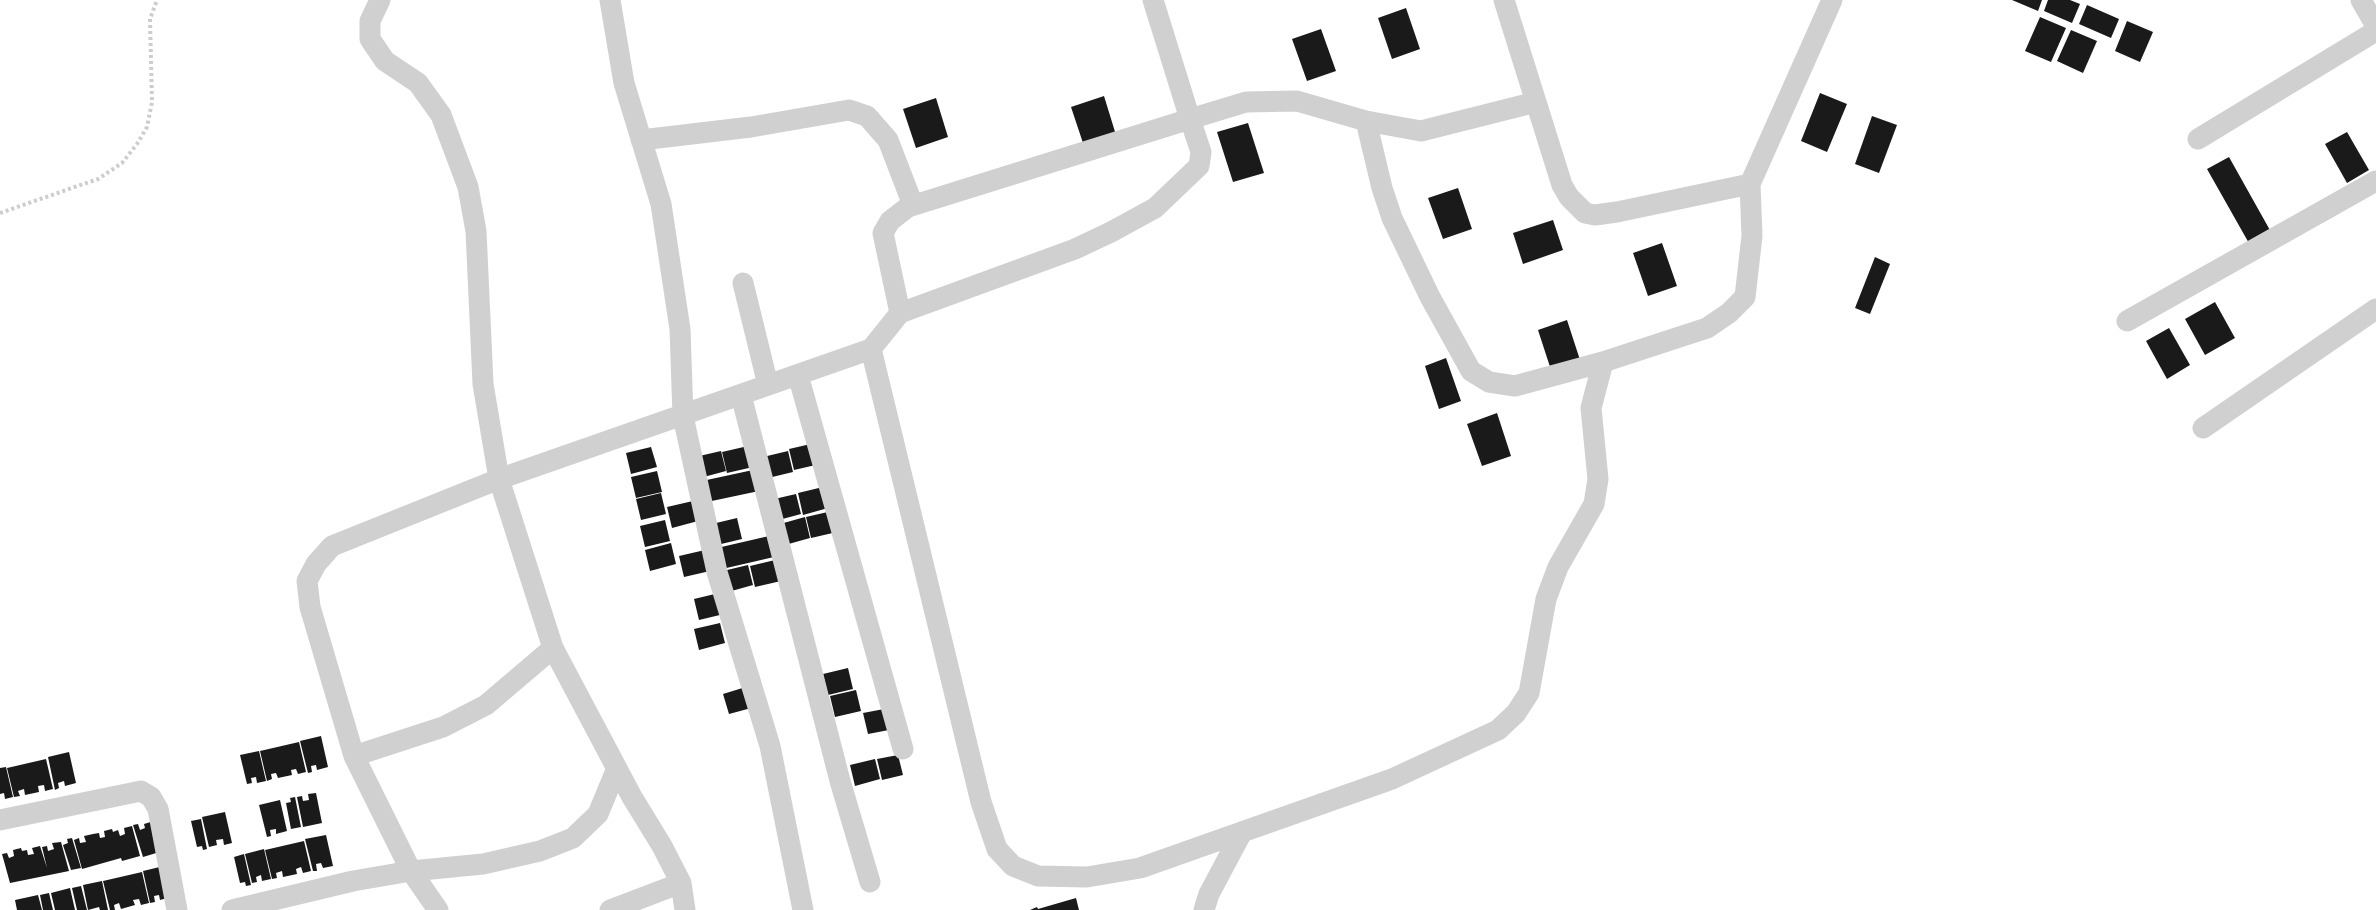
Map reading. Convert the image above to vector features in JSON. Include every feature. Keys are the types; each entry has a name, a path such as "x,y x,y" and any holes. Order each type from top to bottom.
{"street":[{"path":"380,0 370,21 370,39 385,61 418,83 441,115 468,187 477,242 483,384 499,479 553,648 681,883 685,910"},
{"path":"610,0 624,83 662,215 680,329 683,416 717,572 770,746 802,910"},
{"path":"438,910 411,871 354,756 310,608 307,580 316,564 332,546 499,479 871,349 900,312 1075,249 1155,208 1199,166 1201,152 1152,0"},
{"path":"1504,0 1562,184 1569,197 1585,213 1617,212 1750,184"},
{"path":"1366,122 1382,188 1392,218 1430,297 1472,371 1489,382 1515,386 1603,362 1707,328 1729,314 1746,297 1752,236 1750,184 1832,0"},
{"path":"2361,0 2376,26"},
{"path":"2198,139 2376,31"},
{"path":"900,312 883,233 890,221 914,205 1246,102 1297,101 1366,122 1421,131 1536,102"},
{"path":"641,140 751,127 849,110 867,116 888,140 914,205"},
{"path":"2127,321 2376,181"},
{"path":"743,283 768,385"},
{"path":"2203,428 2376,309"},
{"path":"871,349 981,802 997,849 1013,866 1038,876 1087,877 1140,868 1392,779 1497,730 1516,713 1529,693 1546,599 1558,567 1594,504 1598,479 1591,408 1603,362"},
{"path":"798,375 903,749"},
{"path":"741,395 840,780 870,882"},
{"path":"354,756 443,727 486,705 553,648"},
{"path":"232,910 353,881 411,871 483,864 540,851 573,838 598,814 617,768"},
{"path":"0,820 141,791 151,797 158,809 177,910"},
{"path":"1204,910 1209,894 1242,832"},
{"path":"610,910 681,883"}],"path":[{"path":"0,213 98,179 122,164 137,144 147,127 153,102 150,19 157,0"}],"building":[{"path":"2012,0 2042,0 2038,11"},
{"path":"2048,0 2070,0 2080,4 2072,23 2044,11"},
{"path":"2087,5 2119,19 2111,38 2079,24"},
{"path":"1406,8 1420,49 1392,59 1378,18"},
{"path":"2040,17 2066,28 2051,62 2025,51"},
{"path":"2127,21 2153,32 2140,62 2115,51"},
{"path":"1321,29 1336,71 1307,81 1292,39"},
{"path":"2071,30 2097,41 2083,73 2057,61"},
{"path":"1820,93 1847,104 1827,152 1801,141"},
{"path":"1104,96 1116,135 1084,146 1071,107"},
{"path":"936,98 948,137 916,148 903,109"},
{"path":"1872,116 1897,125 1879,173 1855,164"},
{"path":"1248,123 1264,173 1233,182 1217,132"},
{"path":"2347,132 2369,170 2347,183 2325,144"},
{"path":"2229,157 2271,232 2250,245 2207,169"},
{"path":"1458,188 1472,229 1443,239 1428,198"},
{"path":"1553,220 1563,250 1523,264 1513,233"},
{"path":"1662,243 1677,286 1648,296 1633,253"},
{"path":"1875,257 1890,264 1870,314 1855,308"},
{"path":"2215,302 2235,338 2205,355 2185,319"},
{"path":"1567,320 1581,363 1552,373 1538,330"},
{"path":"2169,328 2190,365 2167,379 2146,341"},
{"path":"1446,358 1461,401 1439,409 1425,366"},
{"path":"1497,413 1511,456 1482,466 1467,424"},
{"path":"815,443 820,464 794,470 789,449"},
{"path":"748,446 753,467 727,473 722,452"},
{"path":"651,447 657,467 631,474 626,453"},
{"path":"721,451 726,471 700,478 695,457"},
{"path":"788,451 793,472 768,478 763,457"},
{"path":"753,470 759,491 707,502 702,481"},
{"path":"657,471 662,492 636,498 631,477"},
{"path":"823,487 828,508 803,515 798,493"},
{"path":"661,493 666,514 641,520 636,499"},
{"path":"796,494 801,514 775,521 770,500"},
{"path":"693,501 698,521 672,528 667,507"},
{"path":"832,511 837,532 811,538 806,517"},
{"path":"805,517 810,538 785,545 780,524"},
{"path":"737,518 742,539 717,545 712,524"},
{"path":"665,520 670,541 645,547 640,526"},
{"path":"769,536 774,557 722,569 717,548"},
{"path":"671,543 676,564 650,571 645,550"},
{"path":"705,550 710,571 684,577 679,556"},
{"path":"775,560 781,581 755,587 750,566"},
{"path":"748,565 753,585 728,592 723,571"},
{"path":"719,593 724,614 699,620 694,599"},
{"path":"720,623 725,643 699,650 694,629"},
{"path":"848,668 853,689 828,695 823,674"},
{"path":"749,686 755,707 729,714 723,694"},
{"path":"856,690 861,711 835,717 830,696"},
{"path":"884,709 889,730 868,734 863,713"},
{"path":"321,736 328,767 317,770 316,765 311,766 312,772 308,773 300,741"},
{"path":"299,742 306,772 298,774 296,769 291,770 292,775 278,778 276,773 271,774 272,779 267,781 260,751"},
{"path":"259,751 266,781 257,783 256,777 251,778 252,783 247,784 240,755"},
{"path":"69,752 76,783 65,786 64,781 58,783 59,788 55,790 48,757"},
{"path":"898,755 903,775 882,780 877,759"},
{"path":"46,759 53,789 45,791 44,785 38,786 39,792 25,795 24,789 18,791 20,796 14,797 7,768"},
{"path":"875,759 880,779 855,786 850,765"},
{"path":"6,767 13,797 5,799 4,793 0,794 0,768"},
{"path":"316,793 322,823 303,827 297,797 302,796 303,801 309,800 308,794"},
{"path":"295,797 301,827 291,829 286,803 291,802 290,798"},
{"path":"280,800 287,831 276,834 276,829 270,830 271,836 267,837 259,805"},
{"path":"225,812 232,843 224,845 223,839 216,840 217,845 209,847 202,817"},
{"path":"201,819 207,849 203,850 202,846 197,847 191,821"},
{"path":"154,821 163,851 143,857 133,825 138,824 140,830 145,828 144,824"},
{"path":"132,826 140,856 122,861 121,858 82,869 74,840 79,838 80,843 86,842 84,836 99,833 100,838 105,837 104,831 112,829 113,832 118,830 120,836 125,834 124,828"},
{"path":"326,835 333,866 323,868 321,863 316,864 317,871 313,871 305,839"},
{"path":"72,838 81,868 71,870 63,845 68,843 67,839"},
{"path":"304,841 311,871 303,873 301,867 296,869 297,874 283,877 282,871 276,873 277,878 272,879 265,850"},
{"path":"61,842 69,871 10,883 2,854 7,853 9,858 14,856 13,850 21,848 22,851 27,850 28,855 34,854 32,848 40,846 47,868 42,847 47,846 48,851 54,849 52,843"},
{"path":"264,849 271,879 262,881 261,875 256,877 257,882 252,883 245,854"},
{"path":"244,854 251,885 246,886 245,882 240,883 234,857"},
{"path":"164,866 171,897 160,900 159,895 154,896 155,902 150,903 143,871"},
{"path":"142,872 149,903 141,905 139,899 133,900 135,905 121,909 119,903 114,905 115,910 110,910 103,881"},
{"path":"102,881 108,910 100,910 99,907 88,910 83,885"},
{"path":"81,886 87,910 77,910 72,888"},
{"path":"70,888 75,910 55,910 51,893"},
{"path":"49,893 53,910 43,910 40,895"},
{"path":"38,895 42,910 17,910 15,900"},
{"path":"1076,898 1079,910 1030,910 1037,907 1038,909"}]}
